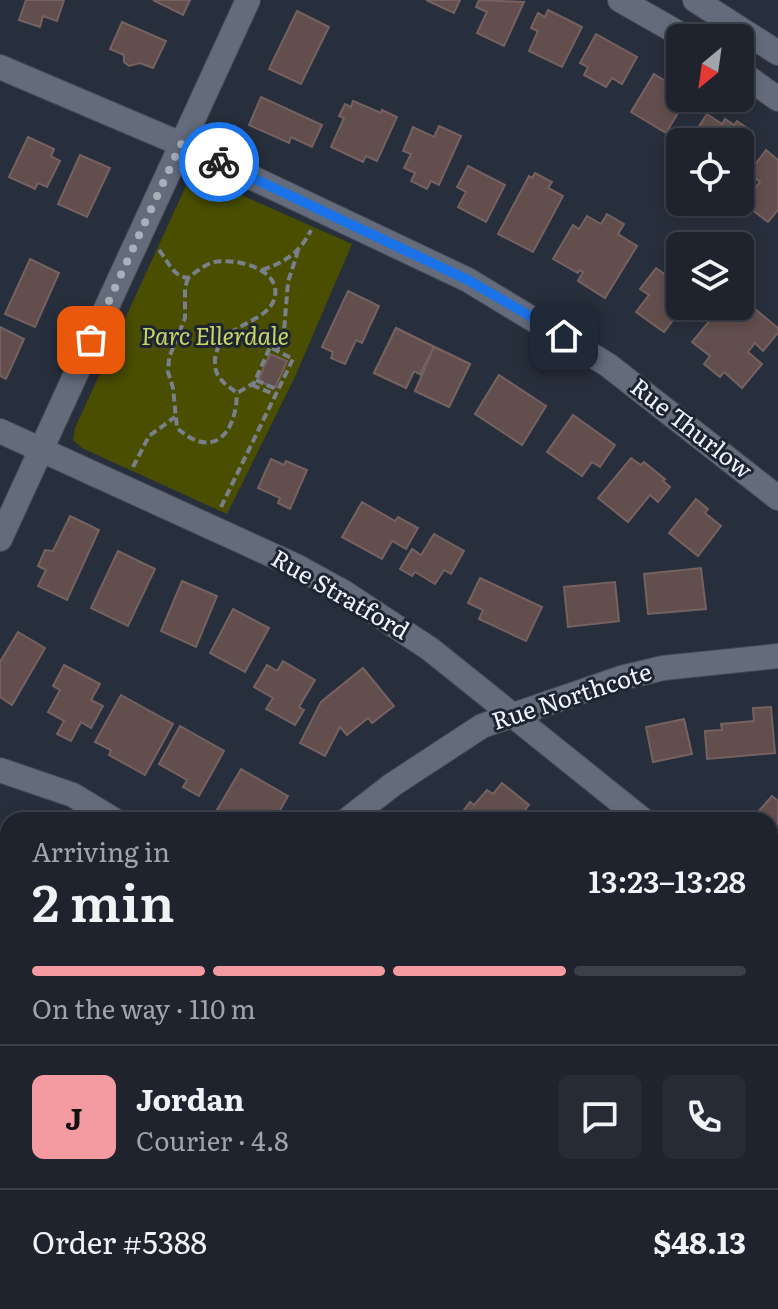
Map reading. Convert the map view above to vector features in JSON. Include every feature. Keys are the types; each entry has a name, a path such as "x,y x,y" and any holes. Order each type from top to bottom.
{"street":[{"path":"0,539 248,0"},
{"path":"620,0 666,26"},
{"path":"695,0 778,53"},
{"name":"Rue Thurlow","path":"0,67 181,144 468,280 535,318 618,372 778,498"},
{"path":"754,82 778,99"},
{"name":"Rue Stratford","path":"0,431 296,566 345,593 430,649 633,812"},
{"name":"Rue Northcote","path":"357,812 392,785 482,726 595,686 663,668 778,656"},
{"path":"0,770 73,795 101,812"}],"path":[{"path":"277,351 284,331 288,282 313,224"},
{"path":"155,247 175,273 188,278"},
{"path":"262,270 300,253"},
{"path":"233,261 262,270 273,280 276,290 274,301 267,311 237,327 216,353 218,379 237,393 234,423 225,435 212,441 187,436 177,428 168,372 169,358 185,318 188,278 200,268 213,263 233,261"},
{"path":"218,513 293,359 270,347 254,382 237,393"},
{"path":"254,382 277,393"},
{"path":"130,473 149,436 175,417"}],"green space":[{"name":"Parc Ellerdale","path":"198,176 352,244 294,379 227,514 82,448 73,440 75,428 185,188 190,180"}],"building":[{"path":"26,0 64,0 57,21 43,16 40,27 19,20"},
{"path":"153,0 190,0 183,15"},
{"path":"426,0 460,0 454,13"},
{"path":"479,0 524,2 504,46 477,33 487,12 476,7"},
{"path":"548,10 582,27 562,67 529,51 538,31 531,28 538,13 545,17"},
{"path":"297,11 329,27 301,84 269,69"},
{"path":"122,22 166,41 153,68 140,63 129,66 124,62 124,55 110,49"},
{"path":"596,34 637,57 622,84 612,78 606,87 584,75 588,67 580,63"},
{"path":"654,74 666,81 666,112 679,112 666,128 666,133 631,112"},
{"path":"261,97 322,125 312,147 291,137 289,143 249,125"},
{"path":"353,101 397,117 377,161 366,156 363,162 331,147 344,118 339,116 345,104 351,107"},
{"path":"707,114 722,124 725,119 734,125 737,121 747,128 698,128"},
{"path":"439,126 461,136 439,185 431,181 427,189 411,181 415,173 404,168 411,154 403,151 413,127 434,137"},
{"path":"28,137 54,149 51,156 60,161 47,187 38,183 35,189 9,177"},
{"path":"766,150 778,160 778,210 768,222 754,211 754,189 760,182 754,177 754,166"},
{"path":"80,155 110,168 87,217 58,204"},
{"path":"468,166 505,185 486,222 458,207 466,192 457,187"},
{"path":"535,173 552,182 548,188 563,196 533,252 498,234 529,176 532,178"},
{"path":"607,214 624,224 618,234 637,246 605,298 578,281 583,272 579,270 578,273 553,259 573,225 579,229 587,216 601,224"},
{"path":"30,259 59,273 35,327 5,314"},
{"path":"656,268 666,275 666,320 673,320 664,332 636,312 649,295 640,289"},
{"path":"348,291 379,306 362,343 356,340 345,364 331,358 333,352 322,347"},
{"path":"755,309 778,328 778,333 763,351 755,343 748,352 762,364 742,388 724,372 720,377 704,364 710,356 692,342 710,320 754,320"},
{"path":"0,327 24,339 6,379 0,376"},
{"path":"396,328 470,364 449,407 415,391 423,376 414,371 406,388 374,373"},
{"path":"396,328 434,347 420,374 414,371 406,388 374,373"},
{"path":"434,347 470,364 449,407 415,391"},
{"path":"270,354 287,361 275,388 258,381"},
{"path":"499,375 546,406 522,445 475,414"},
{"path":"573,415 615,445 600,467 592,462 582,476 547,452"},
{"path":"631,458 641,465 644,462 670,487 658,502 650,495 628,522 598,498"},
{"path":"271,459 284,465 286,461 307,470 290,509 278,503 280,498 258,488"},
{"path":"696,499 708,509 705,513 721,526 698,556 669,533"},
{"path":"362,502 395,521 398,517 418,528 406,549 392,541 382,559 342,537"},
{"path":"70,516 99,530 67,600 38,586 46,570 38,566 45,550 53,551"},
{"path":"434,534 464,551 451,574 444,570 435,584 415,572 412,576 400,569 412,549 421,555"},
{"path":"118,551 155,569 128,626 91,608"},
{"path":"701,568 706,609 648,614 644,574"},
{"path":"480,578 542,607 526,641 479,619 483,610 468,603"},
{"path":"182,581 217,596 196,647 161,631"},
{"path":"615,582 619,621 568,627 564,587"},
{"path":"233,609 269,628 245,672 210,653"},
{"path":"18,632 45,648 12,705 0,697 0,662"},
{"path":"283,661 315,680 299,707 304,710 295,725 266,709 273,698 254,687 267,665 277,671"},
{"path":"64,665 100,684 91,700 103,706 91,728 81,722 71,741 57,734 64,721 48,712 60,690 53,686"},
{"path":"363,668 394,706 372,723 368,718 347,735 340,727 325,756 300,743 321,702"},
{"path":"121,695 173,724 145,775 109,755 111,750 95,742"},
{"path":"771,707 775,753 707,759 705,731 722,730 721,724 754,721 753,708"},
{"path":"684,719 692,754 653,762 646,727"},
{"path":"180,726 224,751 199,796 183,787 187,780 159,764"},
{"path":"241,769 288,796 279,812 216,812"},
{"path":"502,783 529,805 523,812 462,812 470,802 474,805 487,790 493,794"},
{"path":"772,796 778,801 778,812 758,812"}],"way so far":[{"path":"91,340 181,144 219,162"}],"route":[{"path":"219,162 468,280 564,336"}]}
